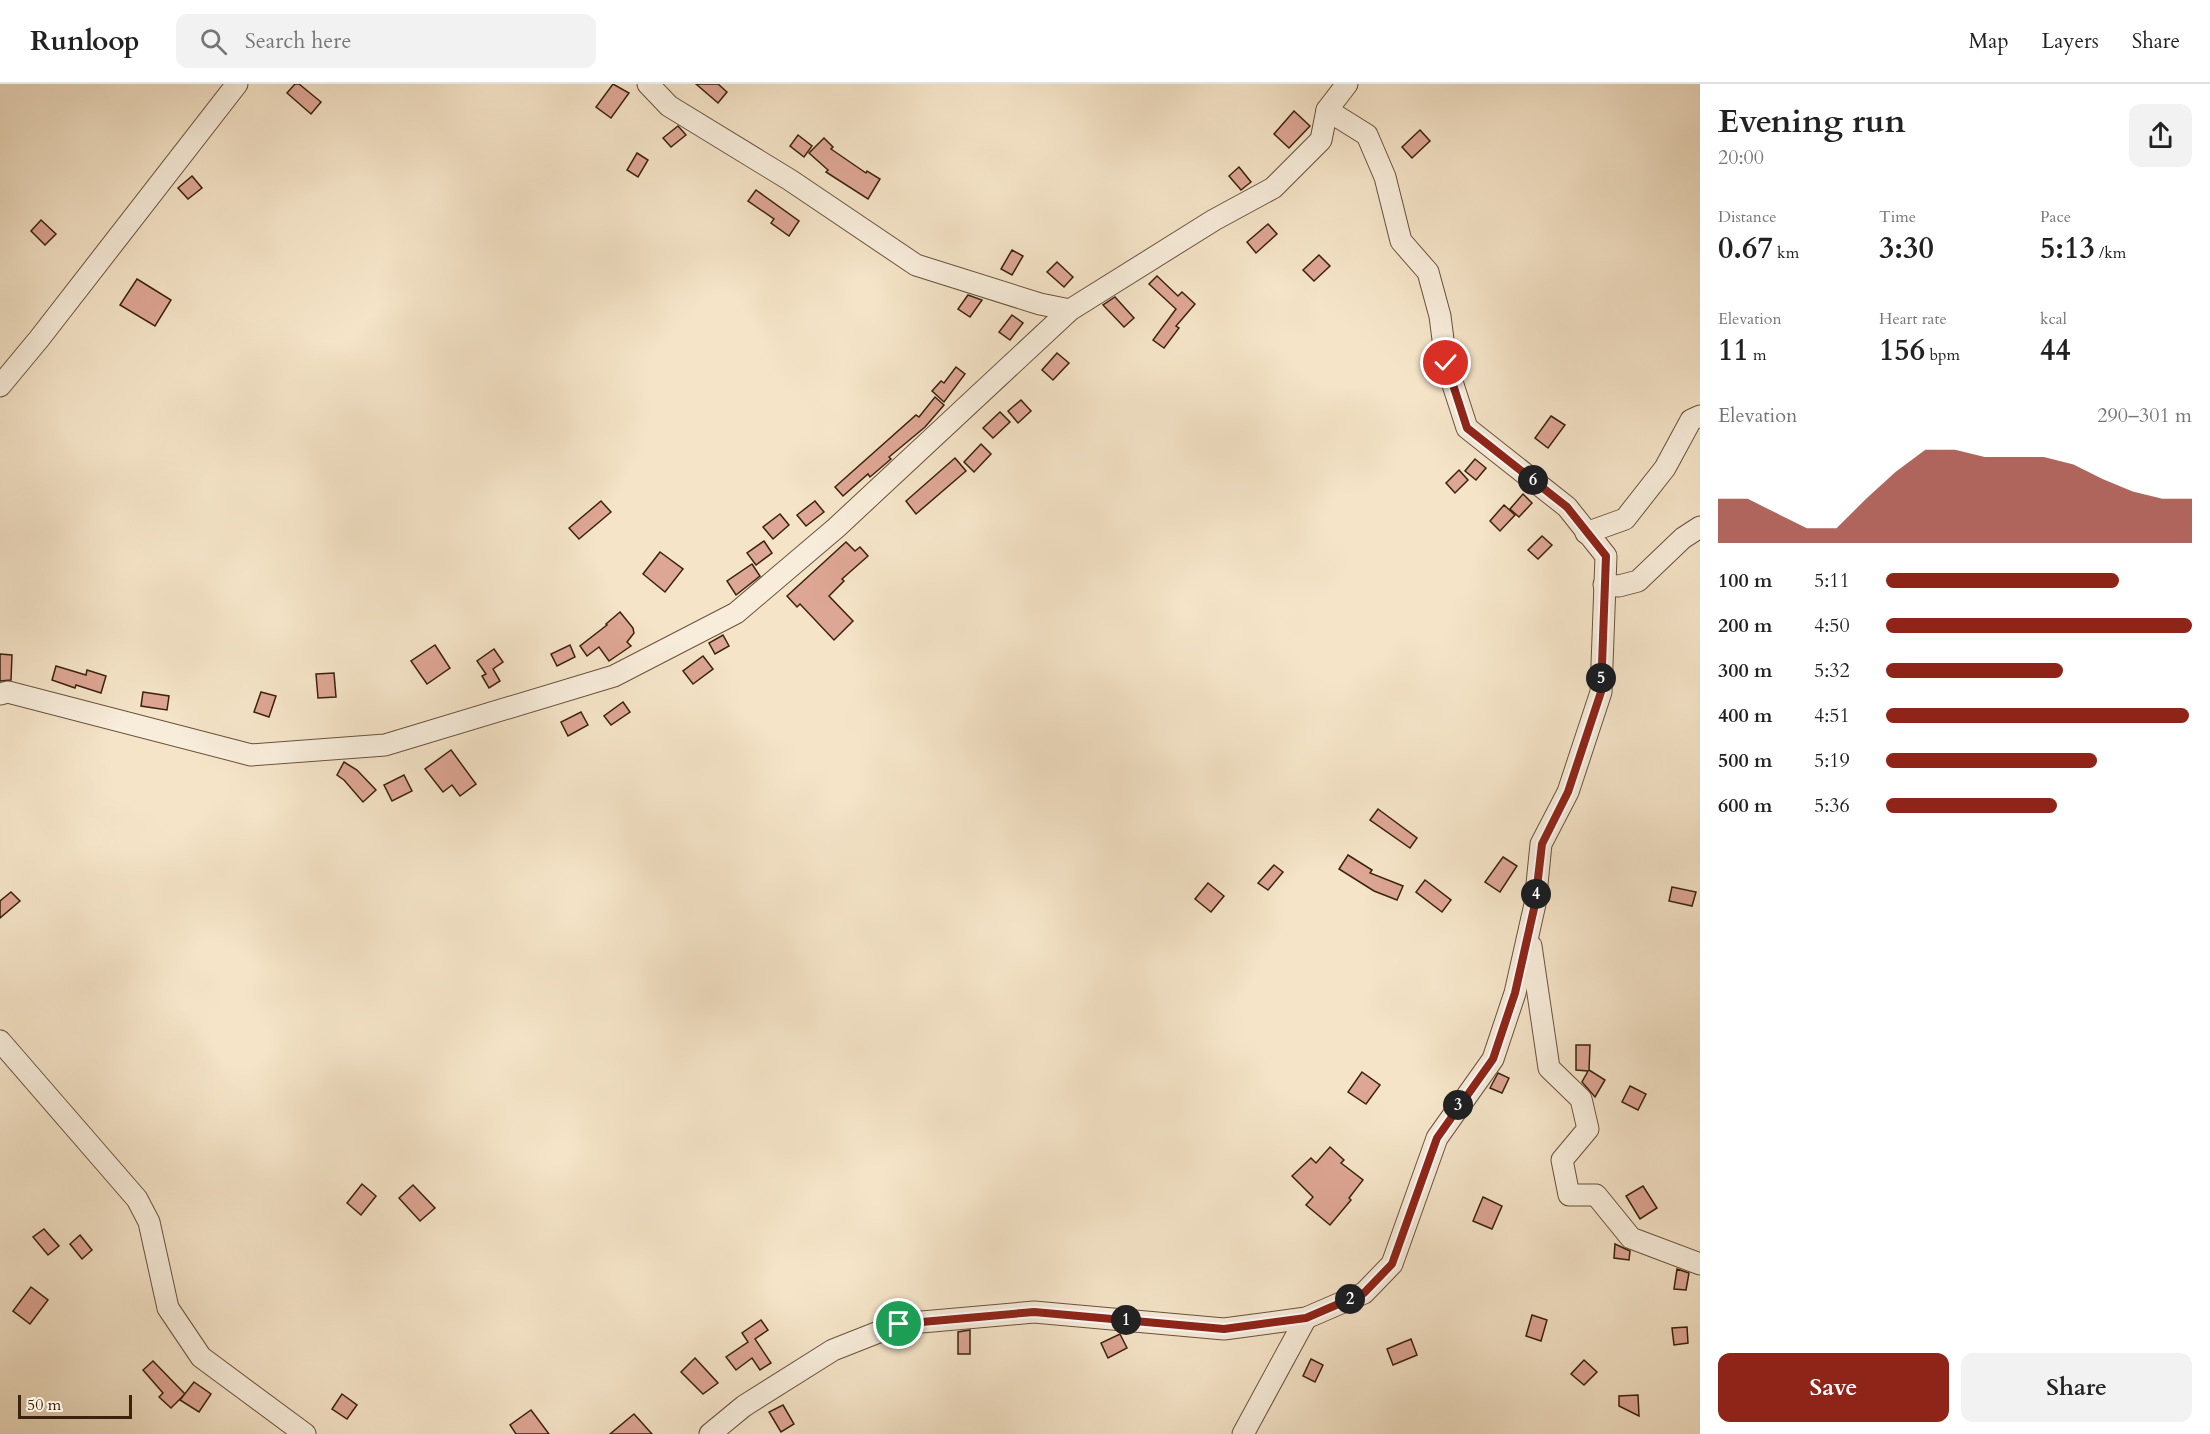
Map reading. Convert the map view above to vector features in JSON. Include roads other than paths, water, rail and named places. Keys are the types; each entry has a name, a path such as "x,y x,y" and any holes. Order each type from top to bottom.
{"street":[{"path":"0,386 237,84"},
{"path":"648,84 669,106 790,180 916,265 1040,304 1070,310"},
{"path":"0,694 8,692 251,755 385,745 614,676 736,613 836,528 1070,310 1214,220 1273,188 1321,140 1327,110 1347,84"},
{"path":"710,1434 744,1406 833,1350 899,1324 1034,1312 1224,1329 1306,1318 1364,1293 1392,1264 1437,1138 1493,1059 1515,993 1535,904 1542,844 1568,792 1601,692 1606,556 1567,507 1467,428 1446,363 1440,316 1428,272 1401,241 1385,177 1366,135 1327,110"},
{"path":"1586,533 1625,519 1665,468 1691,420 1700,416"},
{"path":"1605,585 1619,586 1638,581 1683,538 1700,527"},
{"path":"1529,930 1549,1068 1581,1099 1588,1128 1562,1160 1569,1195 1596,1195 1631,1238 1700,1264"},
{"path":"0,1041 137,1198 149,1222 168,1308 201,1357 306,1434"},
{"path":"1243,1434 1306,1318"}]}
